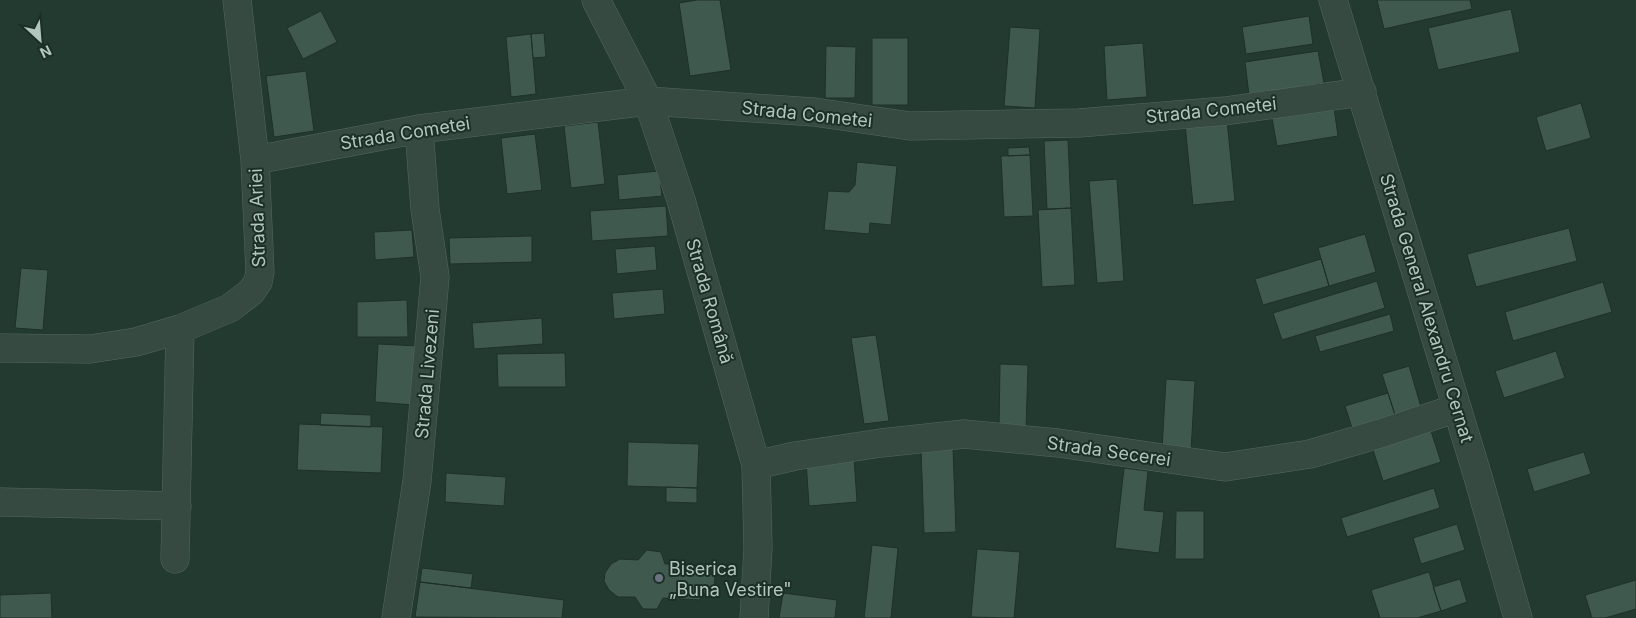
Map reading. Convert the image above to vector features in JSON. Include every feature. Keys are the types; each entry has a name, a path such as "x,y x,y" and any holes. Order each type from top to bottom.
{"street":[{"name":"Strada Ariei","path":"0,348 90,349 136,342 180,329 230,308 251,292 258,282 260,272 255,160 237,0"},
{"name":"Strada Română","path":"596,0 648,101 681,200 756,465 758,548 754,618"},
{"name":"Strada General Alexandru Cernat","path":"1333,0 1457,408 1518,618"},
{"name":"Strada Cometei","path":"255,160 420,128 648,101 814,112 910,126 930,126 1089,122 1225,111 1362,92"},
{"name":"Strada Livezeni","path":"396,618 417,481 435,277 425,209 420,128"},
{"path":"175,558 180,329"},
{"name":"Strada Secerei","path":"756,465 795,456 881,443 964,434 1058,444 1225,467 1310,454 1382,434 1457,408"},
{"path":"0,502 177,506"}],"building":[{"path":"697,0 720,0 731,70 690,76 679,3"},
{"path":"1377,0 1470,0 1472,9 1384,29"},
{"path":"1511,9 1520,52 1438,70 1428,28"},
{"path":"321,11 337,42 303,59 287,28"},
{"path":"1309,16 1313,44 1246,54 1242,27"},
{"path":"1010,27 1040,29 1035,108 1004,106"},
{"path":"544,33 546,57 533,58 531,34"},
{"path":"531,34 536,94 511,97 506,37"},
{"path":"872,38 908,38 908,105 872,105"},
{"path":"1143,43 1147,97 1107,100 1104,46"},
{"path":"826,46 856,47 855,98 825,98"},
{"path":"1318,51 1324,83 1249,95 1245,62"},
{"path":"306,71 314,131 274,137 266,76"},
{"path":"1581,103 1591,138 1546,151 1536,117"},
{"path":"1334,108 1338,136 1277,146 1272,118"},
{"path":"1227,120 1235,201 1193,205 1185,124"},
{"path":"598,122 605,184 571,188 564,126"},
{"path":"535,134 542,190 507,194 501,138"},
{"path":"1068,140 1071,208 1047,209 1044,141"},
{"path":"1029,147 1030,155 1008,156 1008,148"},
{"path":"1030,155 1033,216 1004,217 1001,156"},
{"path":"857,162 897,166 891,225 870,223 869,234 824,230 828,191 849,192 855,185"},
{"path":"659,171 662,196 619,200 617,175"},
{"path":"1117,179 1124,281 1097,283 1089,181"},
{"path":"666,206 668,236 592,241 590,211"},
{"path":"1071,208 1075,285 1042,287 1038,210"},
{"path":"1569,228 1577,261 1476,287 1467,254"},
{"path":"412,230 414,257 375,260 374,232"},
{"path":"1365,234 1376,272 1329,286 1318,248"},
{"path":"532,236 532,262 450,264 449,238"},
{"path":"655,246 657,270 617,274 615,249"},
{"path":"1321,259 1329,286 1263,305 1255,279"},
{"path":"21,268 48,270 43,330 15,328"},
{"path":"1377,281 1385,308 1282,340 1273,313"},
{"path":"1603,282 1612,312 1513,341 1505,312"},
{"path":"663,289 665,314 614,319 612,293"},
{"path":"407,300 408,337 357,337 357,302"},
{"path":"1390,314 1394,331 1320,352 1315,336"},
{"path":"542,318 543,344 474,349 472,323"},
{"path":"876,335 889,421 864,424 851,338"},
{"path":"378,344 418,346 414,405 375,402"},
{"path":"1556,351 1565,378 1504,398 1495,371"},
{"path":"565,353 566,387 498,387 497,354"},
{"path":"1000,364 1028,365 1026,429 999,428"},
{"path":"1409,366 1421,407 1395,415 1382,374"},
{"path":"1166,379 1195,381 1191,451 1162,450"},
{"path":"1388,393 1395,415 1352,428 1345,406"},
{"path":"321,413 371,415 371,427 320,425"},
{"path":"299,424 383,427 381,473 297,470"},
{"path":"1430,428 1441,462 1383,481 1372,447"},
{"path":"628,442 699,444 697,488 627,486"},
{"path":"953,447 956,532 924,533 921,449"},
{"path":"1584,452 1591,474 1534,492 1527,469"},
{"path":"854,457 857,502 809,506 806,460"},
{"path":"1124,468 1148,471 1144,510 1164,512 1159,553 1115,548"},
{"path":"446,473 506,477 504,506 445,502"},
{"path":"666,487 697,488 697,503 666,502"},
{"path":"1434,488 1440,508 1347,537 1341,518"},
{"path":"1176,511 1204,511 1204,559 1175,559"},
{"path":"1457,524 1465,550 1421,564 1413,538"},
{"path":"872,545 898,548 891,618 864,618"},
{"path":"977,549 1020,552 1014,618 971,617"},
{"name":"Biserica „Buna Vestire\"","path":"647,550 661,552 665,564 703,566 702,574 715,575 714,594 701,593 700,600 663,598 657,609 643,609 635,597 618,597 609,590 604,581 605,573 611,564 620,559 638,560"},
{"path":"422,568 473,574 471,588 420,582"},
{"path":"1429,572 1441,611 1417,618 1380,618 1371,590"},
{"path":"1460,579 1467,602 1441,611 1433,587"},
{"path":"1636,580 1636,609 1605,618 1592,618 1585,595"},
{"path":"420,582 564,600 562,618 415,617"},
{"path":"51,593 52,618 0,618 0,595"},
{"path":"783,593 837,600 835,618 779,618"}],"place":[{"name":"Biserica „Buna Vestire\"","path":"659,578"}]}
